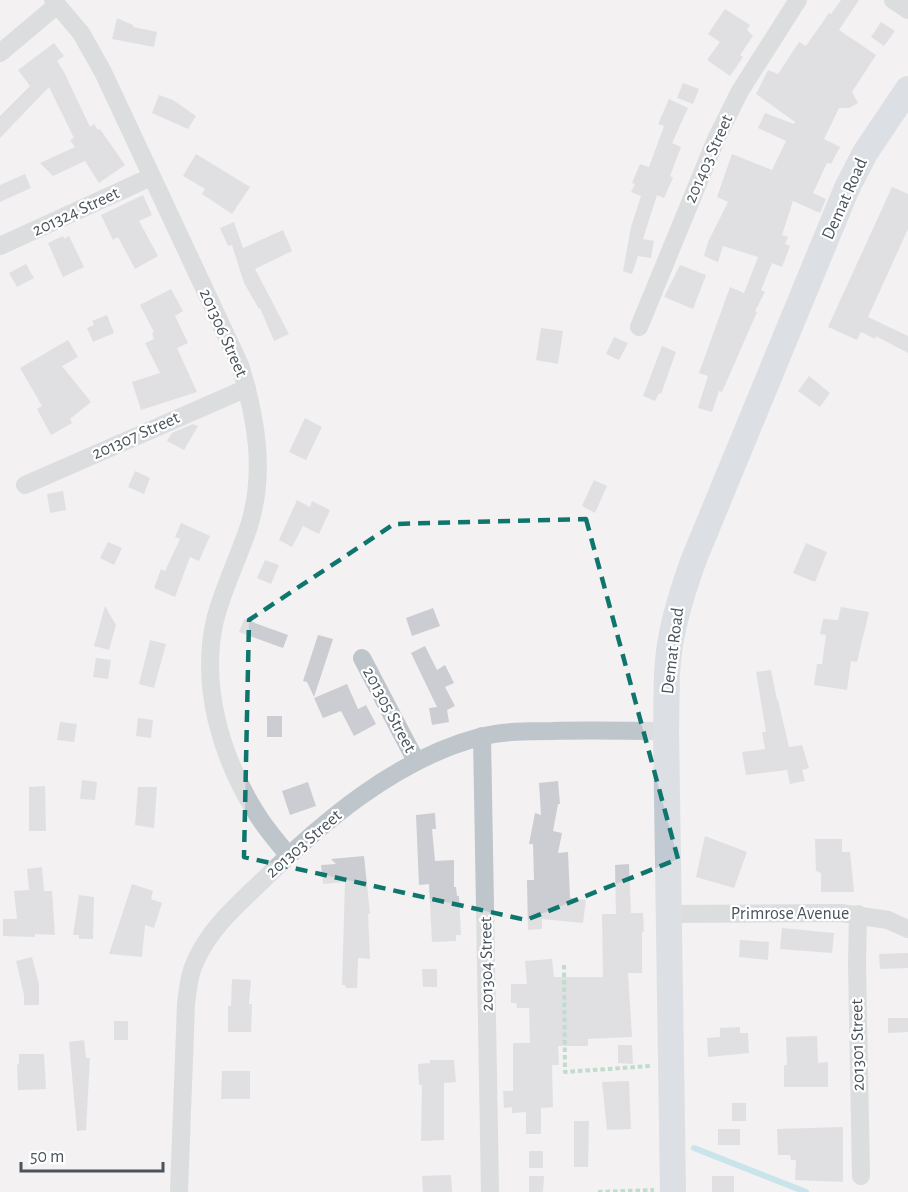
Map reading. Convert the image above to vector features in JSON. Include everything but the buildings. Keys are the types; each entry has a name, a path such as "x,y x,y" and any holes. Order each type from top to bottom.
{"street":[{"name":"201403 Street","path":"639,327 717,137 740,91 798,0"},
{"path":"893,0 908,10"},
{"path":"0,53 55,2"},
{"name":"201306 Street","path":"55,2 81,33 92,51 240,365 247,388 256,427 257,475 250,523 215,620 211,647 212,684 218,724 230,765 256,814 288,855"},
{"name":"Demat Road","path":"673,1190 666,731 671,635 680,597 691,568 847,188 865,153 908,89"},
{"name":"201324 Street","path":"0,246 151,177"},
{"name":"201307 Street","path":"25,485 247,388"},
{"name":"201305 Street","path":"362,658 416,761"},
{"name":"201303 Street","path":"179,1192 186,1005 190,976 211,934 230,910 288,855 321,825 416,761 482,736 516,731 666,731"},
{"name":"201304 Street","path":"482,736 489,1192"},
{"name":"Primrose Avenue","path":"669,914 841,913 888,920 908,928"},
{"name":"201301 Street","path":"858,914 856,963 861,1176"}],"path":[{"path":"564,965 565,1072 671,1064"},
{"path":"598,1192 673,1190"}],"highlighted area":[{"path":"586,519 678,859 526,920 244,857 249,620 394,524"}],"waterway":[{"path":"694,1148 806,1192"}]}
